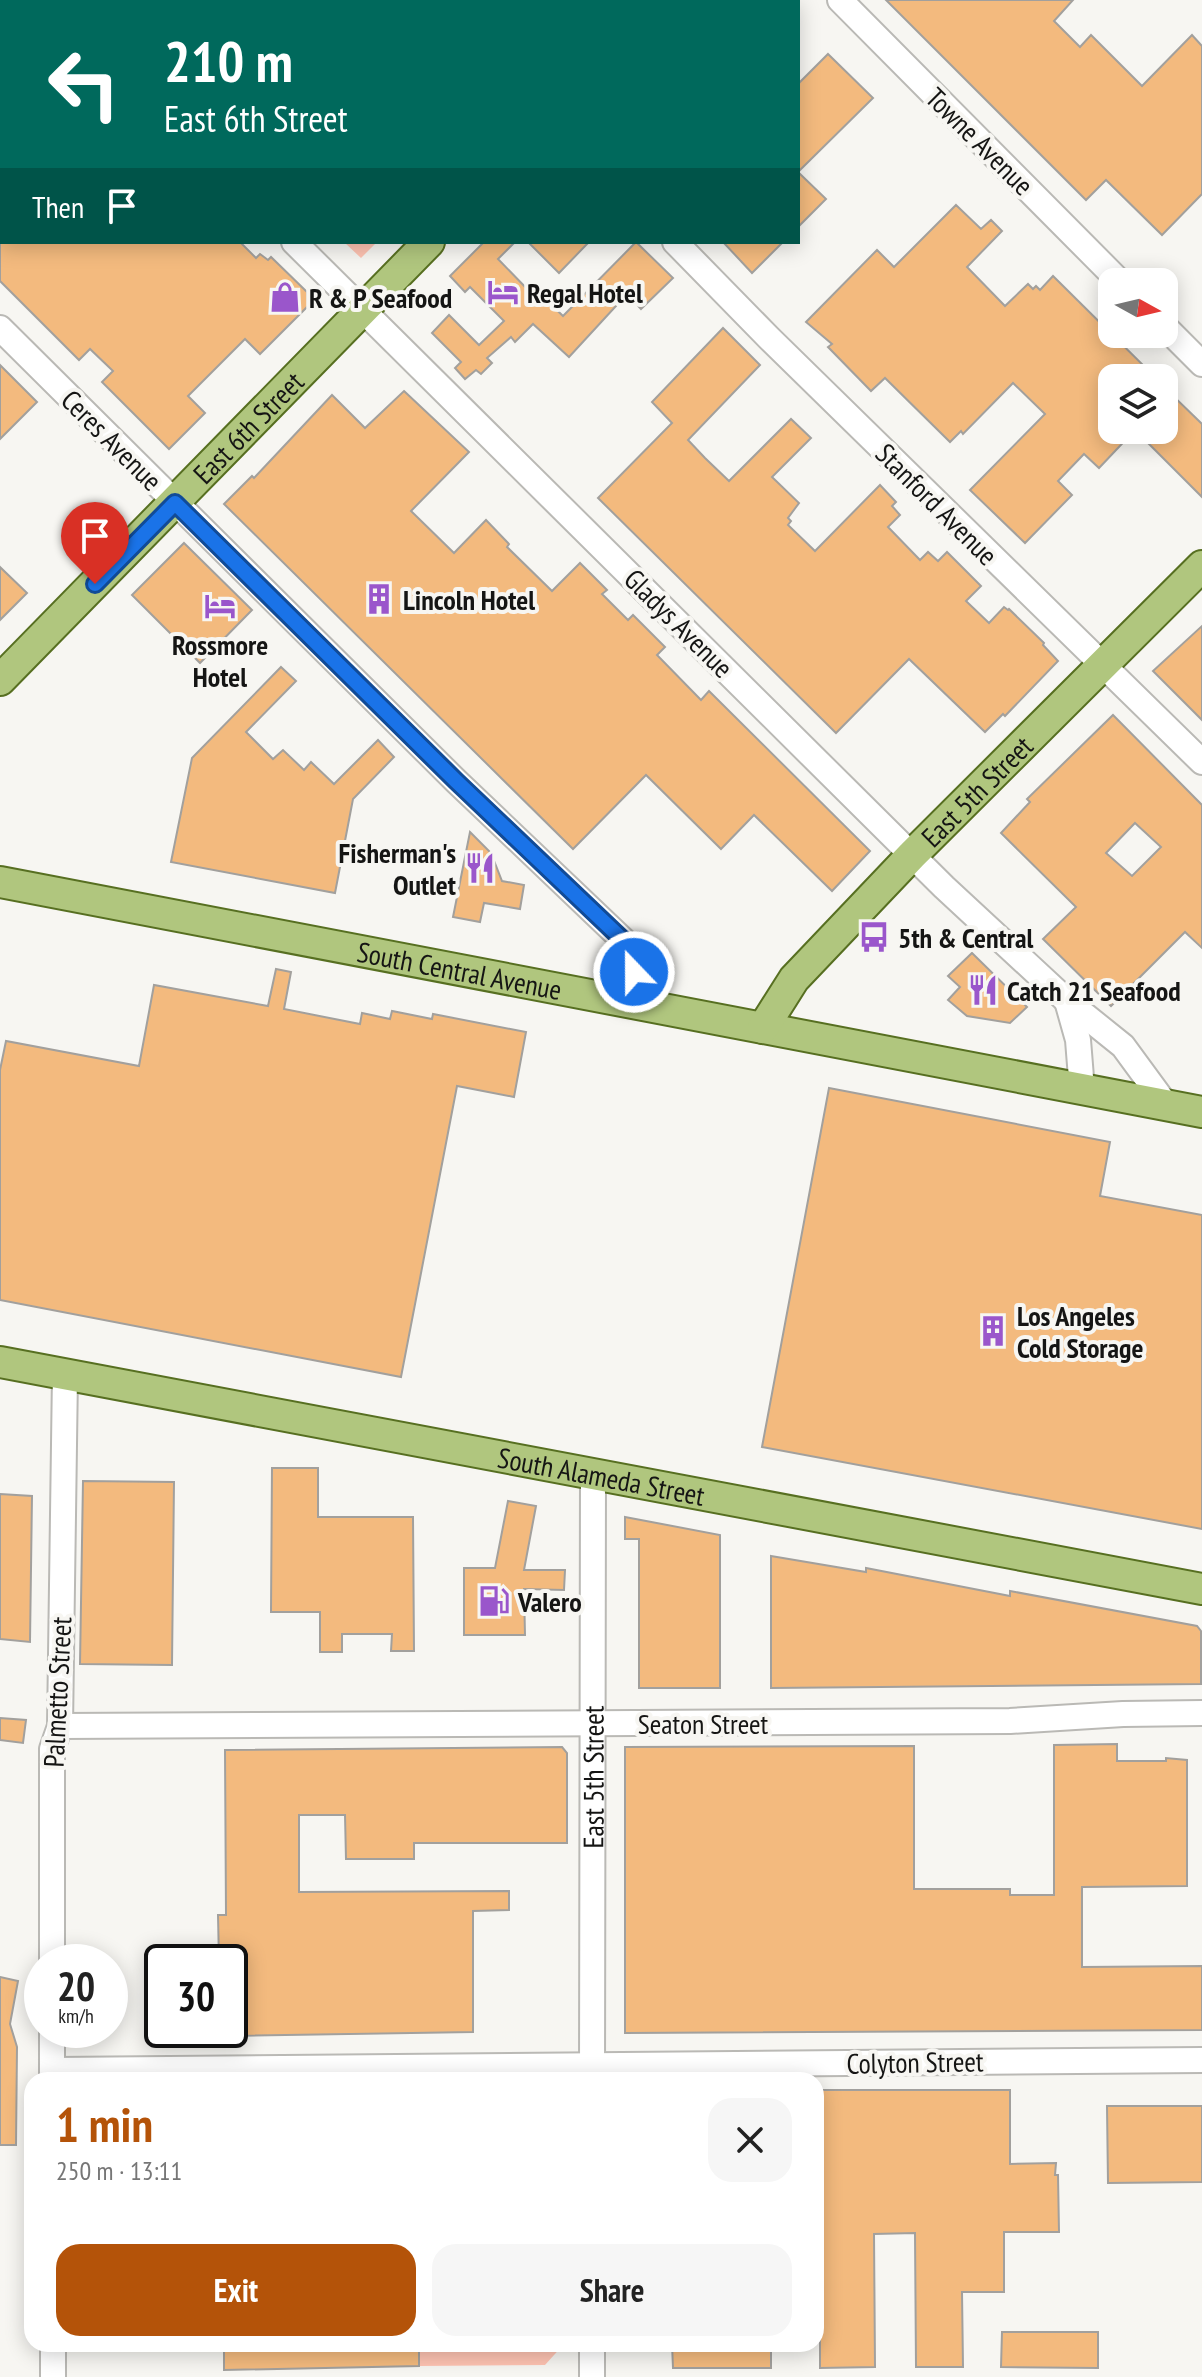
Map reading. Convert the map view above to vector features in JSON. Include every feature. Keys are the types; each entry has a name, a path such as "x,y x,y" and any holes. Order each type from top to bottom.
{"main road":[{"name":"East 6th Street","path":"0,680 427,244"},
{"name":"East 5th Street","path":"763,1028 794,979 912,855 1202,566"},
{"name":"South Central Avenue","path":"0,882 1202,1112"},
{"name":"South Alameda Street","path":"0,1362 1202,1589"}],"street":[{"name":"Towne Avenue","path":"840,0 1106,268"},
{"name":"Gladys Avenue","path":"296,244 912,855 1067,1001 1123,1046 1167,1106"},
{"name":"Stanford Avenue","path":"677,244 1202,762"},
{"name":"Ceres Avenue","path":"0,328 456,781 625,942 633,955 631,1003"},
{"path":"1178,340 1202,364"},
{"path":"1067,1001 1078,1040 1082,1090"},
{"name":"Palmetto Street","path":"52,1944 52,1749 60,1726 65,1374"},
{"name":"East 5th Street","path":"592,2072 593,1473"},
{"name":"Seaton Street","path":"60,1726 1010,1721 1202,1713"},
{"path":"52,2048 52,2072"},
{"name":"Colyton Street","path":"592,2072 1202,2060"},
{"path":"53,2352 53,2377"},
{"path":"592,2352 592,2377"}],"shaded area":[{"path":"346,244 375,244 361,258"},
{"path":"419,2352 557,2352 545,2365 419,2366"}],"building":[{"path":"886,0 1073,0 1054,21 1080,47 1091,35 1142,86 1192,35 1202,46 1202,194 1162,235 1106,180 1086,200"},
{"path":"828,54 873,98 800,170 800,82"},
{"path":"800,174 826,199 800,225"},
{"path":"956,205 981,229 991,220 1002,231 967,267 1005,306 1028,284 1040,290 1053,276 1098,321 1098,348 1126,348 1142,364 1098,364 1098,444 1122,444 1099,468 1084,454 1058,481 1072,495 1025,543 970,490 1045,414 1013,383 963,434 961,431 950,442 885,378 871,391 828,347 832,344 806,322 877,250 894,267"},
{"path":"0,244 242,244 256,258 260,254 268,260 271,257 307,292 308,306 260,354 245,339 188,396 205,413 169,449 102,382 113,371 90,349 79,360 0,281"},
{"path":"482,244 513,244 498,259 531,293 535,289 563,316 634,244 638,244 673,278 641,309 627,294 569,357 533,324 515,342 511,337 487,358 492,363 481,374 476,370 465,379 455,368 461,362 432,333 449,315 479,345 504,321 470,287 465,292 450,276"},
{"path":"530,244 587,244 559,273"},
{"path":"725,244 781,244 752,273"},
{"path":"723,328 760,365 688,440 705,458 729,481 791,419 811,438 772,477 799,503 788,518 791,521 788,525 815,551 880,485 896,502 892,506 900,515 888,527 920,560 928,552 938,561 947,552 981,586 966,601 989,623 1004,607 1009,609 1058,661 1005,716 1003,714 985,732 909,659 836,733 598,498 672,423 652,402"},
{"path":"0,365 37,402 0,439"},
{"path":"404,391 469,452 411,511 454,553 486,520 509,544 507,547 552,591 580,563 607,590 602,594 628,620 633,615 665,647 657,655 701,700 709,691 870,851 832,891 754,815 721,849 646,775 573,849 224,504 252,476 254,478 332,395 365,428"},
{"path":"1178,401 1202,424 1202,497 1149,444 1178,444"},
{"name":"Rossmore Hotel","path":"184,543 252,610 200,663 132,595"},
{"path":"0,567 27,593 0,620"},
{"path":"1202,626 1202,720 1153,671"},
{"path":"281,667 296,681 246,732 273,759 283,750 304,770 311,762 334,784 378,740 394,757 353,799 335,893 171,862 192,758"},
{"path":"1113,715 1202,805 1202,948 1185,932 1111,1006 1043,939 1076,907 1001,833 1030,802 1027,799","holes":["1135,823 1161,847 1132,876 1106,853"]},
{"name":"Fisherman's Outlet","path":"470,832 491,853 502,881 524,885 520,909 484,903 480,922 453,917"},
{"name":"Catch 21 Seafood","path":"972,953 1027,1007 1010,1023 967,1016 948,1000 960,987 948,976"},
{"path":"276,969 291,972 284,1009 360,1024 362,1013 390,1019 392,1011 432,1019 433,1014 526,1032 514,1097 457,1086 401,1377 0,1300 0,1070 6,1041 139,1066 154,985 268,1006"},
{"name":"Los Angeles Cold Storage","path":"829,1088 1110,1142 1100,1196 1202,1215 1202,1529 762,1447"},
{"path":"272,1468 318,1468 318,1517 413,1517 414,1651 391,1651 392,1634 342,1634 342,1652 320,1652 320,1612 271,1612"},
{"path":"83,1481 174,1482 172,1665 80,1664"},
{"path":"0,1494 32,1496 30,1642 0,1639"},
{"name":"Valero","path":"508,1501 536,1506 524,1570 565,1570 564,1590 524,1589 525,1635 464,1635 464,1568 495,1568"},
{"path":"625,1517 720,1535 720,1688 639,1688 639,1539 625,1539"},
{"path":"771,1556 866,1572 866,1568 1010,1596 1010,1591 1197,1626 1201,1631 1201,1684 771,1688"},
{"path":"0,1718 26,1720 23,1743 0,1740"},
{"path":"1117,1744 1117,1761 1187,1760 1187,1886 1082,1887 1082,1967 1202,1966 1202,2030 625,2033 625,1747 914,1746 914,1889 1010,1889 1010,1895 1054,1895 1054,1745"},
{"path":"562,1747 567,1753 567,1843 414,1843 414,1859 346,1859 345,1815 299,1815 299,1892 509,1891 509,1910 473,1911 473,2032 248,2036 248,1944 219,1944 218,1915 226,1915 225,1750"},
{"path":"0,1977 18,1981 10,2024 17,2047 16,2145 0,2145"},
{"path":"824,2090 1010,2090 1010,2164 1056,2163 1059,2232 1004,2232 1004,2292 962,2292 963,2367 916,2367 915,2233 874,2234 875,2367 820,2368 820,2352 824,2352"},
{"path":"1107,2106 1202,2106 1202,2182 1108,2183"},
{"path":"1002,2332 1098,2332 1098,2368 1001,2367"},
{"path":"224,2352 419,2352 419,2366 224,2370"},
{"path":"672,2352 771,2352 771,2368 673,2368"}],"place":[{"name":"Regal Hotel","path":"503,292"},
{"name":"R & P Seafood","path":"285,297"},
{"name":"Lincoln Hotel","path":"379,599"},
{"name":"Rossmore Hotel","path":"220,606"},
{"name":"Fisherman's Outlet","path":"480,868"},
{"name":"5th & Central","path":"874,937"},
{"name":"Catch 21 Seafood","path":"983,990"},
{"name":"Los Angeles Cold Storage","path":"993,1331"},
{"name":"Valero","path":"494,1601"}],"route":[{"path":"95,584 175,503 456,781 585,901 625,942 633,955 634,972"}]}
